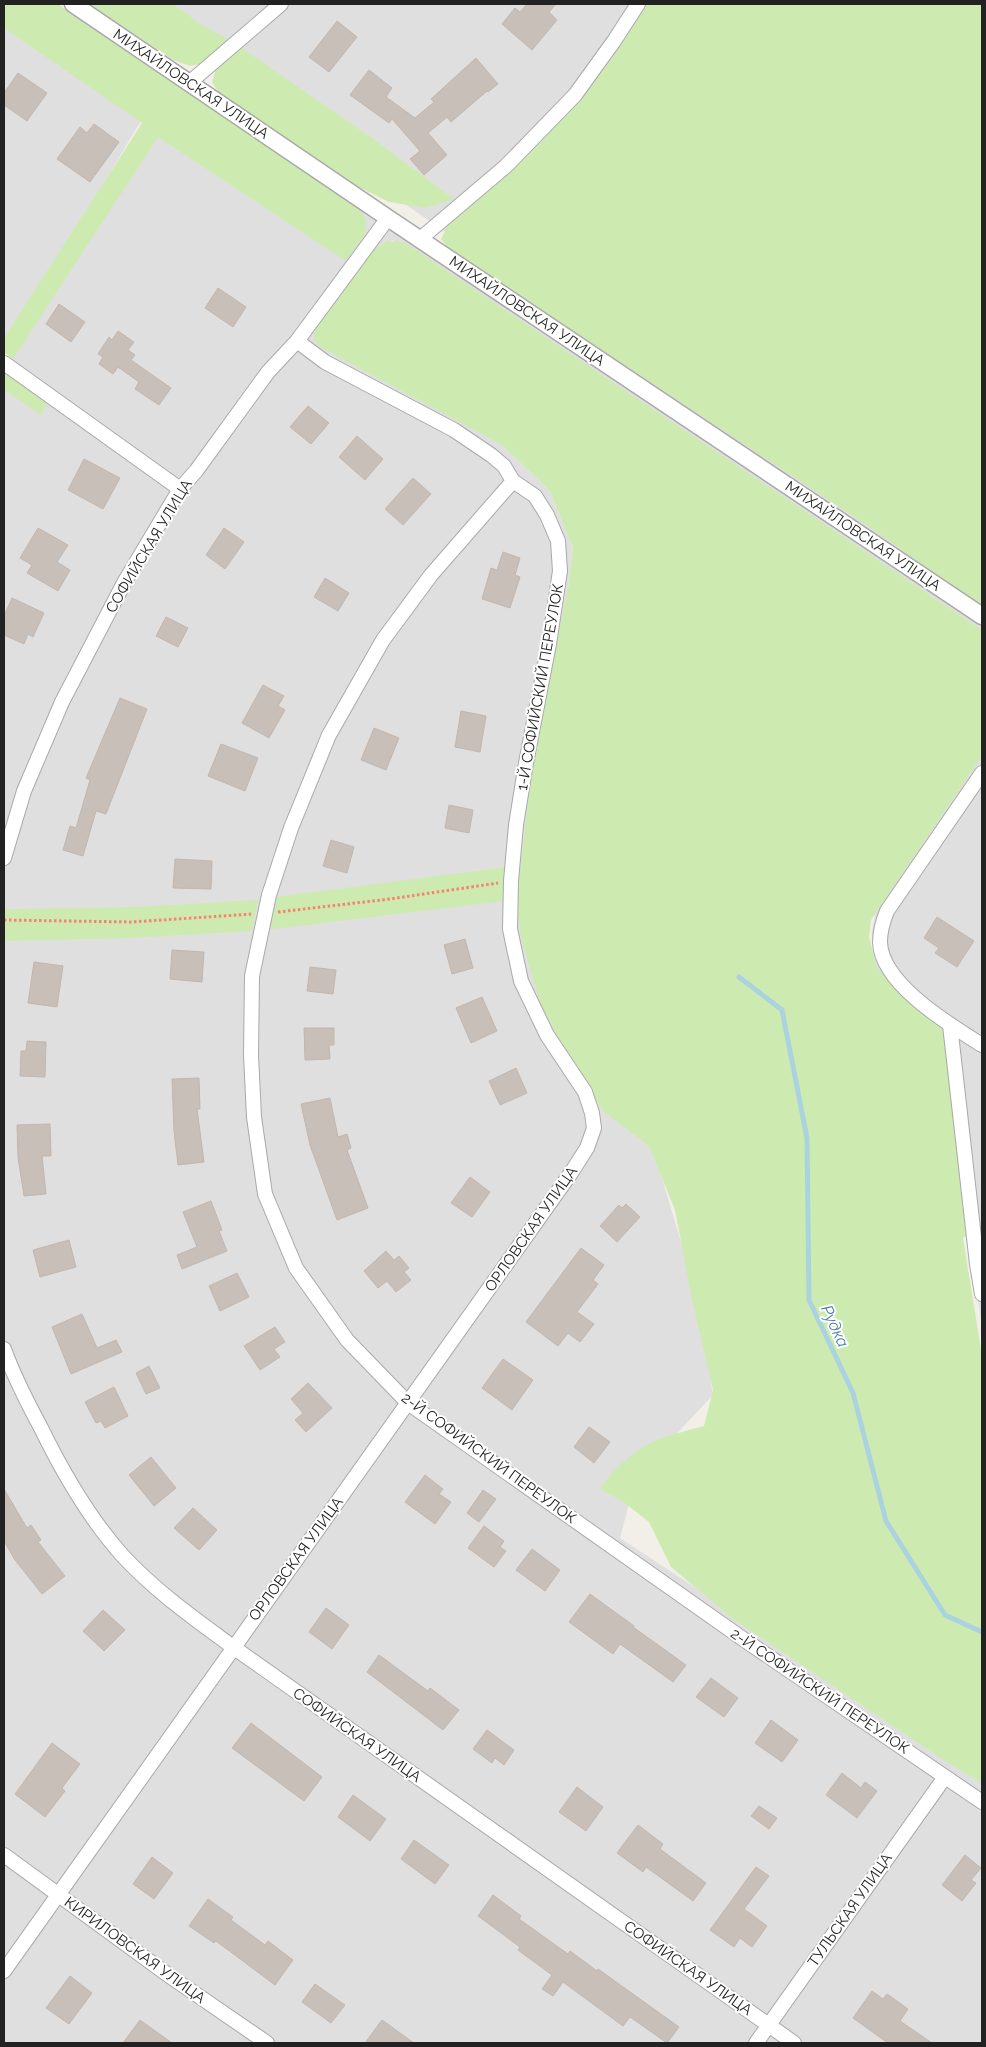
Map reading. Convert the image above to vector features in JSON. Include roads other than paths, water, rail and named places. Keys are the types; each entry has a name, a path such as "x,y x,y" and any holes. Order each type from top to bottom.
{"street":[{"name":"МИХАЙЛОВСКАЯ УЛИЦА","path":"73,4 388,218 982,616"},
{"path":"189,83 281,4"},
{"path":"420,239 506,166 575,95 638,4"},
{"name":"СОФИЙСКАЯ УЛИЦА","path":"4,858 24,791 62,702 125,582 180,488 196,471 268,372 297,342 388,218"},
{"name":"1-Й СОФИЙСКИЙ ПЕРЕУЛОК","path":"297,342 325,362 454,430 491,455 504,466 513,481 534,496 547,516 558,541 560,571 549,644 516,825 511,881 510,930 522,981 548,1035 585,1092 592,1113 594,1128 588,1148"},
{"path":"4,363 180,488"},
{"name":"2-Й СОФИЙСКИЙ ПЕРЕУЛОК","path":"513,481 431,574 388,633 329,735 291,828 269,895 252,976 251,1055 254,1117 265,1194 296,1268 347,1340 408,1403 722,1624 982,1802"},
{"path":"982,773 896,896 881,928 880,943 890,973 903,988 950,1025 982,1046"},
{"path":"950,1025 982,1294"},
{"name":"ОРЛОВСКАЯ УЛИЦА","path":"4,1971 588,1148"},
{"name":"СОФИЙСКАЯ УЛИЦА","path":"4,1349 14,1376 62,1470 91,1514 122,1555 175,1604 233,1647 794,2043"},
{"name":"ТУЛЬСКАЯ УЛИЦА","path":"756,2043 945,1777"},
{"name":"КИРИЛОВСКАЯ УЛИЦА","path":"4,1855 267,2043"}],"waterway":[{"name":"Рудка","path":"739,977 782,1010 807,1138 809,1300 853,1393 886,1521 945,1615 982,1632"}]}
